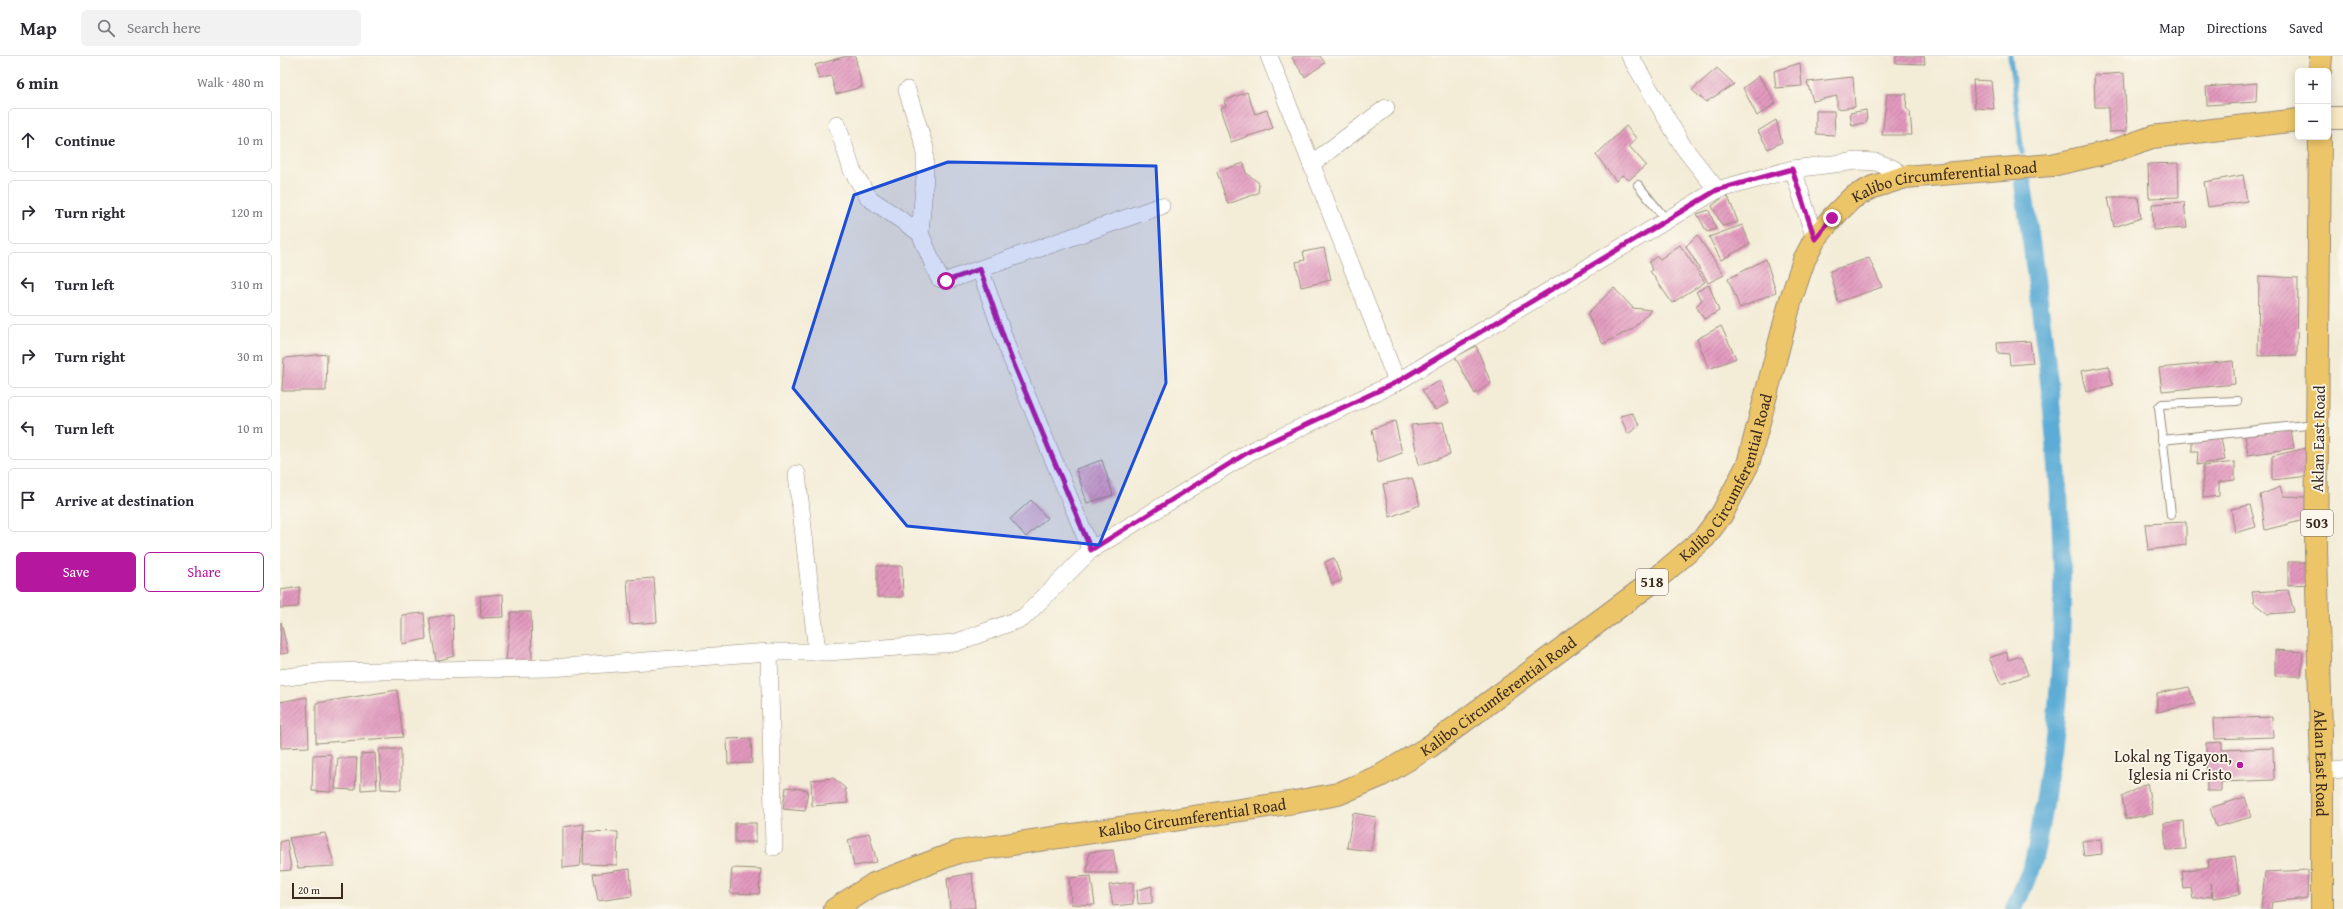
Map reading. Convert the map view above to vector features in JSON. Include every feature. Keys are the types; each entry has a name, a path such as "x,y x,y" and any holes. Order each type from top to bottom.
{"main road":[{"path":"2320,68 2321,56"},
{"path":"2331,118 2343,118"},
{"name":"Kalibo Circumferential Road","path":"835,909 874,884 958,852 1338,794 1380,776 1429,747 1655,580 1704,538 1722,514 1748,464 1791,299 1804,260 1815,239 1832,218 1852,198 1873,187 1905,177 2052,165 2113,151 2152,136 2295,120"},
{"name":"Aklan East Road","path":"2320,140 2316,549 2322,771 2322,909"}],"street":[{"path":"1270,56 1397,382"},
{"path":"1630,56 1684,148 1717,190"},
{"path":"907,90 925,148 926,176 920,233 940,278 946,281 1161,206"},
{"path":"1311,164 1386,108"},
{"path":"837,124 852,170 869,198 920,233"},
{"path":"280,678 324,672 550,668 769,652 817,652 955,644 1023,618 1091,550 1250,451 1397,382 1717,190 1792,169 1857,161 1876,162 1892,168 1905,177"},
{"path":"1792,169 1815,239"},
{"path":"980,269 1010,355 1091,550"},
{"path":"797,474 817,652"},
{"path":"769,652 774,847"},
{"path":"2322,771 2343,769"}],"lane":[{"path":"1638,185 1667,221"},
{"path":"2171,515 2159,410 2162,404 2237,400"},
{"path":"2162,440 2318,424"}],"highlighted area":[{"path":"948,162 1156,166 1166,383 1099,545 907,526 793,388 854,195"}],"building":[{"path":"847,56 855,56 862,87 836,94 831,76 819,79 815,65"},
{"path":"1294,56 1320,56 1325,63 1305,77 1292,58"},
{"path":"1896,56 1924,56 1925,64 1896,63"},
{"path":"1800,63 1802,86 1776,88 1774,71"},
{"path":"1717,68 1734,84 1706,102 1692,90"},
{"path":"2124,73 2127,131 2109,132 2108,107 2095,107 2094,75"},
{"path":"1759,76 1776,103 1757,116 1743,88"},
{"path":"1853,77 1855,107 1837,109 1837,96 1813,101 1807,82"},
{"path":"1973,80 1991,81 1994,109 1975,108"},
{"path":"2257,83 2256,102 2207,105 2206,87"},
{"path":"1247,92 1255,114 1267,110 1273,128 1231,142 1220,108 1226,106 1224,101"},
{"path":"1887,94 1907,94 1906,108 1910,112 1912,135 1882,135"},
{"path":"1866,110 1867,122 1852,126 1850,113"},
{"path":"1816,111 1834,111 1835,135 1816,134"},
{"path":"1776,120 1782,142 1768,149 1758,131"},
{"path":"1626,126 1636,138 1629,146 1646,165 1629,180 1622,175 1616,181 1596,155"},
{"path":"1244,163 1246,173 1259,183 1258,193 1228,204 1217,172"},
{"path":"2178,163 2179,197 2149,198 2148,164"},
{"path":"2243,175 2247,201 2208,207 2204,182"},
{"path":"1727,194 1738,222 1722,226 1712,206"},
{"path":"2108,197 2138,197 2141,218 2114,227"},
{"path":"2184,202 2187,228 2153,230 2152,204"},
{"path":"1709,210 1716,229 1707,232 1697,214"},
{"path":"1742,225 1750,244 1721,260 1709,237"},
{"path":"1697,235 1724,275 1708,283 1686,246"},
{"path":"1680,245 1705,282 1672,303 1650,271 1652,270 1649,262 1657,256 1660,259"},
{"path":"1324,248 1331,280 1301,287 1296,262 1305,260 1303,252"},
{"path":"1869,258 1882,287 1838,302 1830,271"},
{"path":"1766,259 1776,292 1740,308 1728,279"},
{"path":"2259,276 2298,278 2297,355 2258,356"},
{"path":"1709,285 1719,311 1704,319 1696,306 1702,300 1696,292"},
{"path":"1614,288 1633,308 1651,310 1632,329 1603,344 1587,314"},
{"path":"1721,326 1736,358 1709,369 1697,339"},
{"path":"2030,341 2033,363 2010,365 2009,354 1998,353 1997,343"},
{"path":"1476,346 1491,383 1475,394 1455,357"},
{"path":"327,354 326,391 282,391 284,358"},
{"path":"2233,361 2235,384 2162,391 2159,368"},
{"path":"2108,366 2113,385 2086,392 2081,371"},
{"path":"1440,381 1449,403 1435,410 1422,390"},
{"path":"1632,413 1640,425 1628,434 1620,416"},
{"path":"1395,421 1402,453 1378,462 1372,429"},
{"path":"1443,422 1450,455 1419,465 1411,425"},
{"path":"2291,430 2294,448 2248,455 2245,435"},
{"path":"2221,437 2225,460 2197,465 2198,451 2192,451 2192,440"},
{"path":"2311,447 2309,476 2272,480 2272,456"},
{"path":"1102,460 1113,495 1087,503 1076,469"},
{"path":"2235,462 2235,480 2219,482 2219,496 2203,498 2203,466"},
{"path":"1412,478 1420,505 1390,517 1383,484"},
{"path":"2280,487 2283,496 2307,497 2308,519 2265,530 2260,495"},
{"path":"1031,500 1047,518 1026,537 1010,519"},
{"path":"2250,505 2256,527 2235,533 2231,509"},
{"path":"2186,522 2186,545 2148,550 2145,524"},
{"path":"1334,558 1342,580 1332,584 1325,562"},
{"path":"2288,562 2310,562 2311,584 2288,585"},
{"path":"877,566 902,566 903,597 877,597"},
{"path":"654,578 657,622 630,624 627,580"},
{"path":"300,587 298,607 280,608 280,590"},
{"path":"2288,590 2294,612 2268,614 2254,603 2252,592"},
{"path":"503,594 504,617 481,618 480,596"},
{"path":"511,612 531,612 532,661 506,660"},
{"path":"424,613 426,639 402,644 402,615"},
{"path":"453,614 454,656 436,661 429,618"},
{"path":"281,622 288,653 280,654"},
{"path":"2275,650 2303,652 2301,676 2275,676"},
{"path":"2007,652 2008,660 2021,656 2028,675 2001,684 1989,658"},
{"path":"2189,687 2195,704 2157,712 2157,693"},
{"path":"397,690 403,737 316,743 316,703"},
{"path":"307,697 309,747 281,748 280,702"},
{"path":"2272,717 2273,737 2214,739 2213,719"},
{"path":"751,738 752,763 728,764 727,739"},
{"name":"Lokal ng Tigayon, Iglesia ni Cristo","path":"2222,742 2222,750 2273,748 2274,780 2221,782 2221,791 2207,791 2206,743"},
{"path":"379,749 401,749 401,790 381,789"},
{"path":"375,753 377,789 361,790 361,754"},
{"path":"331,754 331,792 312,791 313,755"},
{"path":"338,758 357,758 355,790 335,789"},
{"path":"833,778 845,788 848,803 812,806 811,780"},
{"path":"2147,783 2153,814 2126,819 2122,797"},
{"path":"786,787 808,790 805,811 783,809"},
{"path":"2245,797 2251,817 2216,827 2210,808"},
{"path":"1353,813 1376,817 1371,851 1347,848"},
{"path":"2184,821 2186,849 2166,850 2164,823"},
{"path":"735,823 756,823 756,842 735,842"},
{"path":"584,824 580,866 563,868 563,827"},
{"path":"584,831 618,832 617,865 583,864"},
{"path":"325,833 335,866 298,868 289,838"},
{"path":"869,833 877,862 854,866 848,840"},
{"path":"2101,839 2102,854 2084,856 2082,841"},
{"path":"287,840 291,870 280,871 280,842"},
{"path":"1113,850 1117,873 1087,873 1089,852"},
{"path":"2235,856 2240,894 2213,898 2211,883 2212,896 2193,899 2191,888 2184,889 2182,871 2209,867 2208,860"},
{"path":"732,868 761,869 759,894 730,893"},
{"path":"630,869 632,896 598,901 593,874"},
{"path":"2308,870 2307,898 2272,902 2271,909 2261,909 2265,872"},
{"path":"972,873 975,908 950,909 947,878"},
{"path":"1091,876 1095,905 1071,904 1069,878"},
{"path":"1133,882 1133,904 1113,906 1109,885"},
{"path":"1152,886 1152,903 1138,904 1137,890"}],"waterway":[{"path":"2010,56 2022,153"},
{"path":"2014,909 2032,864 2041,825 2058,697 2062,624 2062,550 2058,477 2043,330 2023,184"}],"place":[{"name":"Lokal ng Tigayon, Iglesia ni Cristo","path":"2240,765"}],"route":[{"path":"946,281 964,276 980,269 1010,355 1091,550 1250,451 1397,382 1717,190 1792,169 1815,239 1832,218"}]}
